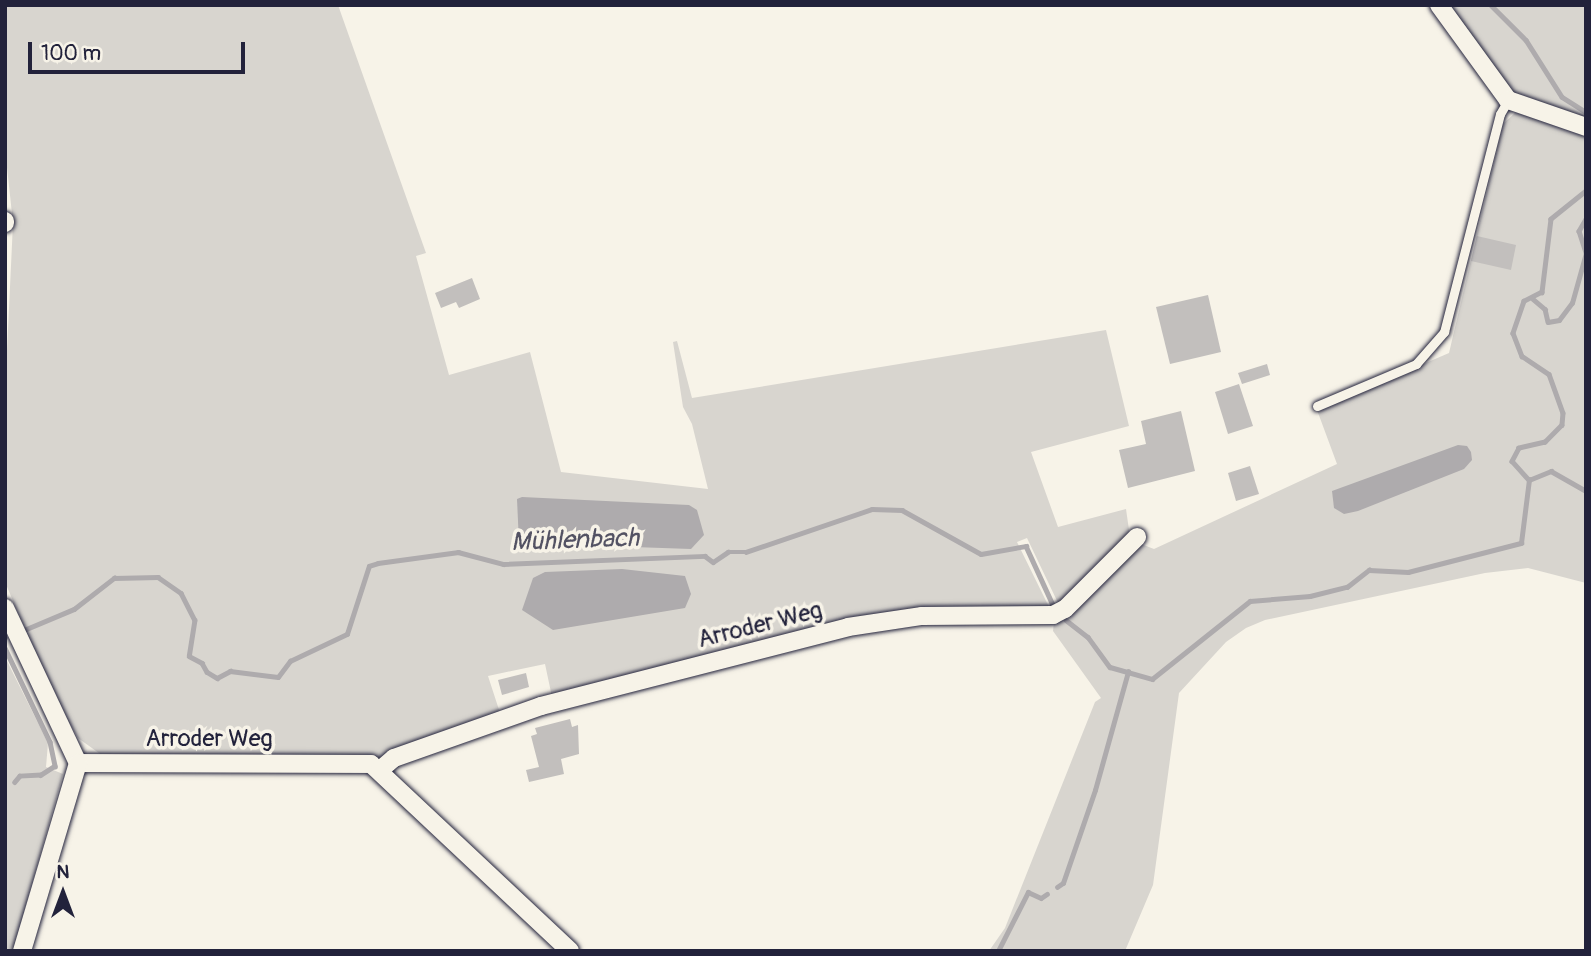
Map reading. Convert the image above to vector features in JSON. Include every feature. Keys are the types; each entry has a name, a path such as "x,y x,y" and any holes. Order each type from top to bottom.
{"street":[{"path":"1439,5 1508,100 1586,127"},
{"name":"Arroder Weg","path":"78,763 364,763 380,770 394,758 541,706 848,628 922,616 1057,613 1137,537"},
{"path":"5,608 78,763 22,951"},
{"path":"380,770 570,951"}],"lane":[{"path":"1317,406 1416,364 1444,332 1500,114 1508,100"}],"shaded area":[{"path":"5,5 338,5 426,253 416,256 449,375 530,352 561,472 708,489 692,424 683,407 673,342 677,341 692,398 1106,330 1129,426 1031,452 1058,527 1126,509 1130,537 1059,605 1027,538 1017,542 1050,609 922,609 552,697 545,664 488,676 501,716 377,758 103,756 78,738 51,691 5,582 5,393 13,223 5,149"},
{"path":"1446,5 1586,5 1586,120 1513,95"},
{"path":"1516,112 1586,133 1586,583 1528,568 1485,573 1265,620 1246,628 1226,642 1179,693 1153,885 1125,951 989,951 1005,928 1095,702 1101,698 1053,631 1054,622 1136,542 1154,549 1337,464 1317,410 1449,353 1503,124"},
{"path":"5,657 48,743 46,767 63,774 13,951 5,951"}],"water":[{"path":"1458,445 1467,446 1471,452 1472,460 1464,469 1358,511 1344,514 1334,508 1332,491"},
{"path":"522,497 689,505 697,510 704,535 691,549 519,543 517,499"},
{"path":"622,569 685,576 691,594 685,608 553,630 522,610 533,578 545,572"}],"building":[{"path":"1477,236 1516,245 1511,270 1471,261"},
{"path":"472,278 480,299 459,308 456,302 441,308 435,293"},
{"path":"1208,295 1221,352 1170,364 1156,307"},
{"path":"1267,364 1270,375 1242,384 1238,373"},
{"path":"1239,384 1253,426 1228,434 1215,392"},
{"path":"1181,411 1195,471 1128,488 1119,450 1146,444 1141,421"},
{"path":"1250,466 1259,494 1236,501 1228,473"},
{"path":"526,673 529,687 502,695 498,680"},
{"path":"570,719 572,727 578,725 579,754 561,759 564,774 529,782 526,770 539,767 531,736 537,734 535,728"}],"waterway":[{"path":"1491,5 1526,40 1562,97 1586,112"},
{"path":"1586,191 1551,219 1542,292 1524,301 1513,333 1522,356 1549,374 1563,413 1562,425 1545,442 1519,448 1512,461 1529,480 1551,471 1586,491"},
{"path":"1586,219 1579,231 1586,252"},
{"path":"1533,299 1545,309 1548,322 1559,320 1572,303 1586,253"},
{"name":"Mühlenbach","path":"1066,620 1088,637 1110,667 1152,679 1250,601 1310,596 1347,587 1369,570 1408,572 1521,543 1529,480"},
{"name":"Mühlenbach","path":"24,630 74,609 114,578 158,577 181,593 195,620 189,656 202,663 207,672 217,678 230,671 278,677 290,661 347,634 369,566 378,563 458,552 503,564 705,556 713,562 728,552 746,552 872,509 902,510 981,554 1026,546 1053,605"},
{"name":"Mühlenbach","path":"5,648 50,742 55,766 41,775 20,776 15,782"},
{"path":"1057,887 1063,883 1095,790 1128,672"},
{"path":"998,951 1028,892 1041,898 1047,894"}]}
